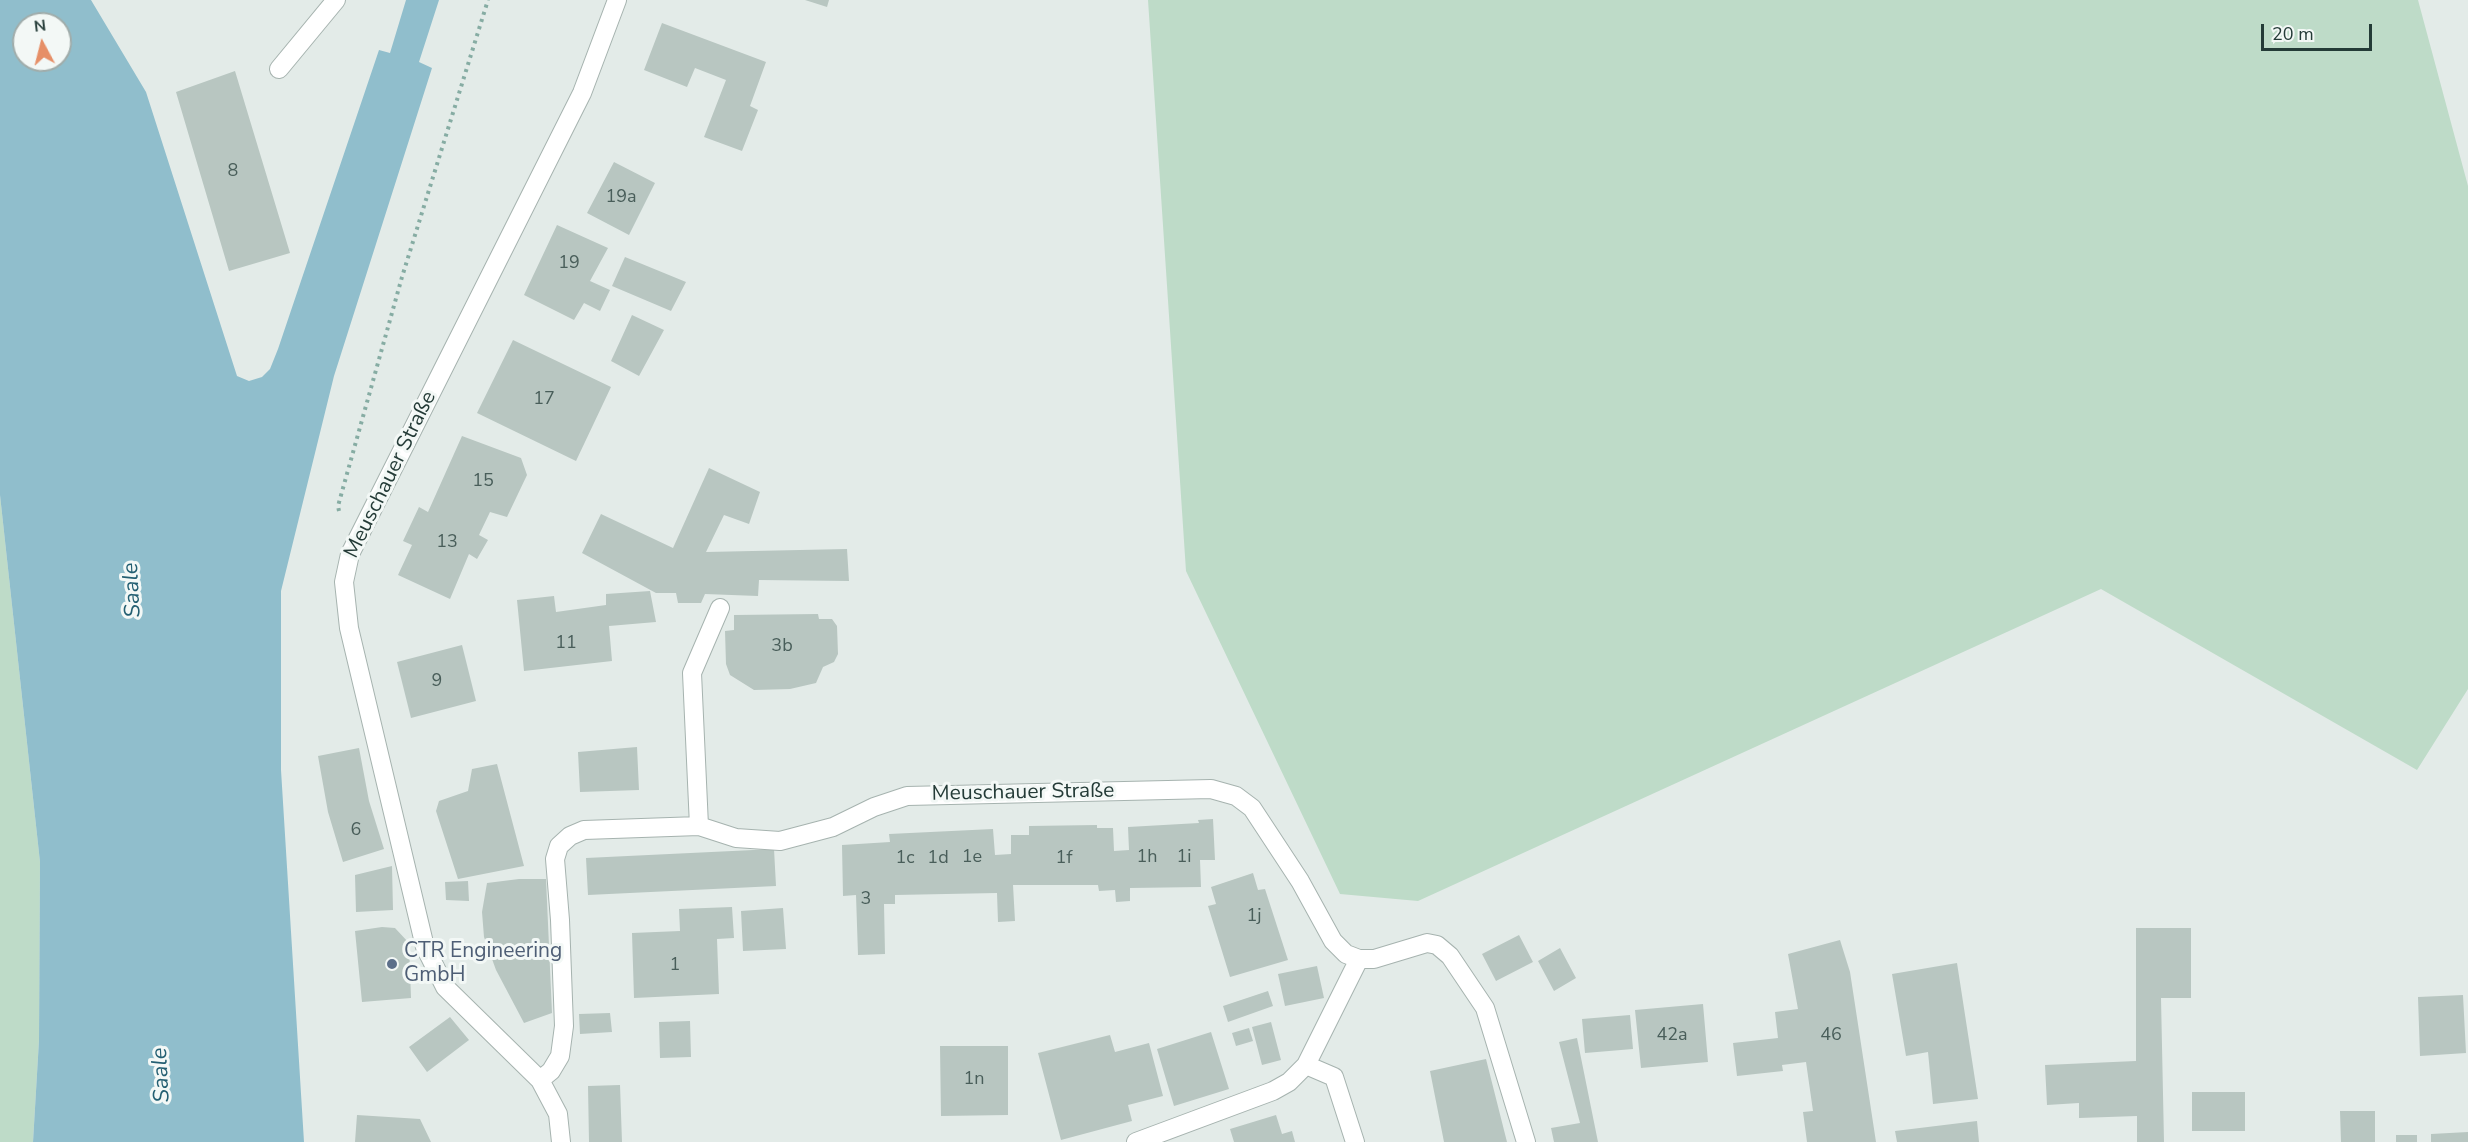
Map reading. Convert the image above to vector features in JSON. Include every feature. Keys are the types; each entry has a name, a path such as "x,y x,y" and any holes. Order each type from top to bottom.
{"street":[{"path":"279,69 336,0"},
{"name":"Meuschauer Straße","path":"561,1142 558,1114 540,1080 445,987 425,947 349,628 344,582 350,554 582,93 617,0"},
{"path":"699,826 692,673 720,608"},
{"name":"Meuschauer Straße","path":"540,1080 550,1071 560,1056 564,1026 555,860 559,846 570,837 584,830 600,827 699,826 736,838 780,840 833,826 874,807 907,796 1211,789 1236,796 1252,808 1294,870 1333,941 1346,954 1359,959"},
{"path":"1136,1142 1273,1091 1289,1082 1306,1065 1359,959 1374,959 1427,943 1437,945 1450,956 1485,1008 1526,1142"},
{"path":"1306,1065 1334,1077 1355,1142"}],"path":[{"path":"350,554 338,506 402,277 488,0"}],"green space":[{"path":"1148,0 2418,0 2468,186 2468,689 2417,770 2101,589 1418,901 1340,894 1186,571"},
{"path":"0,495 40,862 39,1040 33,1142 0,1142"}],"water":[{"name":"Saale","path":"0,0 91,0 146,92 237,376 249,381 262,377 270,369 278,349 379,50 390,53 406,0 439,0 419,62 432,68 334,376 281,591 281,770 304,1142 33,1142 39,1040 40,862 0,495"}],"building":[{"path":"805,0 829,0 827,7"},
{"path":"662,23 766,62 750,106 758,110 742,151 704,137 726,80 695,68 687,87 644,70"},
{"path":"235,71 290,253 229,271 176,92"},
{"path":"614,162 655,183 629,235 587,213"},
{"path":"557,225 608,248 590,281 610,290 600,311 584,303 574,320 524,295"},
{"path":"625,257 686,282 671,311 612,286"},
{"path":"632,315 664,330 639,376 611,361"},
{"path":"513,340 611,387 576,461 477,413"},
{"path":"462,436 521,458 527,475 507,517 490,512 479,535 488,540 477,559 469,554 450,599 398,575 412,545 403,541 419,507 428,512"},
{"path":"709,468 760,492 749,524 724,515 706,552 847,549 849,581 759,580 758,596 705,594 701,603 678,603 676,593 656,593 582,553 601,514 673,548"},
{"path":"650,591 656,622 609,626 612,661 524,671 517,600 554,596 556,612 606,605 606,594"},
{"path":"818,614 819,619 832,619 837,626 838,654 834,662 823,667 816,683 790,689 754,690 730,675 726,664 725,631 734,630 734,615"},
{"path":"462,645 476,701 411,718 397,662"},
{"path":"637,747 639,790 580,792 578,752"},
{"path":"359,748 369,801 384,849 343,862 328,812 318,756"},
{"path":"497,764 524,866 458,879 436,811 439,801 468,791 472,769"},
{"path":"1213,819 1215,860 1200,860 1201,887 1130,888 1130,901 1116,902 1115,890 1099,891 1098,885 1013,885 1015,921 998,922 997,893 895,895 895,904 884,904 885,954 858,955 856,895 843,896 842,845 890,842 889,834 993,829 995,855 1011,854 1011,835 1029,835 1029,826 1097,825 1097,828 1113,828 1114,851 1129,850 1128,827 1199,823 1198,820"},
{"path":"774,849 776,886 588,895 586,858"},
{"path":"392,866 393,910 356,912 355,875"},
{"path":"1253,873 1258,890 1265,889 1288,960 1230,977 1208,906 1216,904 1211,887"},
{"path":"519,879 546,879 552,1013 524,1023 496,970 484,937 482,912 487,883"},
{"path":"468,881 469,901 446,900 445,882"},
{"path":"732,907 734,938 717,939 719,994 634,998 632,933 680,931 679,909"},
{"path":"783,908 786,949 743,951 741,911"},
{"path":"382,927 395,928 409,943 411,998 362,1002 355,931"},
{"path":"2136,928 2191,928 2191,998 2161,998 2164,1142 2137,1142 2137,1116 2079,1118 2079,1103 2047,1105 2045,1065 2136,1061"},
{"path":"1519,935 1533,962 1496,981 1482,954"},
{"path":"1840,940 1850,972 1876,1142 1807,1142 1803,1112 1813,1111 1806,1062 1782,1065 1783,1071 1737,1076 1733,1043 1778,1038 1775,1012 1798,1009 1788,954"},
{"path":"1560,948 1576,978 1554,991 1538,961"},
{"path":"1957,963 1978,1099 1933,1104 1928,1052 1906,1056 1892,974"},
{"path":"1317,966 1324,998 1285,1006 1278,974"},
{"path":"1268,991 1273,1006 1228,1022 1223,1006"},
{"path":"2463,995 2466,1053 2420,1056 2418,997"},
{"path":"1703,1004 1708,1062 1641,1068 1635,1010"},
{"path":"610,1013 612,1032 580,1034 579,1014"},
{"path":"1630,1015 1633,1049 1585,1053 1582,1019"},
{"path":"450,1017 469,1040 427,1072 409,1047"},
{"path":"690,1021 691,1057 660,1058 659,1022"},
{"path":"1271,1022 1281,1060 1262,1065 1252,1027"},
{"path":"1249,1028 1253,1041 1236,1046 1232,1033"},
{"path":"1211,1032 1229,1089 1174,1106 1157,1049"},
{"path":"1110,1035 1115,1052 1149,1043 1163,1096 1128,1105 1132,1121 1061,1140 1038,1053"},
{"path":"1577,1038 1598,1142 1554,1142 1551,1128 1580,1123 1559,1042"},
{"path":"940,1046 1008,1046 1008,1115 941,1116"},
{"path":"1486,1059 1507,1142 1444,1142 1430,1071"},
{"path":"620,1085 622,1142 589,1142 588,1086"},
{"path":"2192,1092 2245,1092 2245,1131 2192,1131"},
{"path":"2340,1111 2375,1111 2375,1142 2341,1142"},
{"path":"357,1115 420,1119 431,1142 355,1142"},
{"path":"1276,1115 1282,1134 1292,1131 1295,1142 1234,1142 1230,1129"},
{"path":"1977,1121 1979,1142 1897,1142 1895,1131"},
{"path":"2468,1132 2468,1142 2431,1142 2431,1134"},
{"path":"2396,1135 2417,1135 2417,1142 2396,1142"}],"place":[{"name":"CTR Engineering GmbH","path":"392,964"}]}
